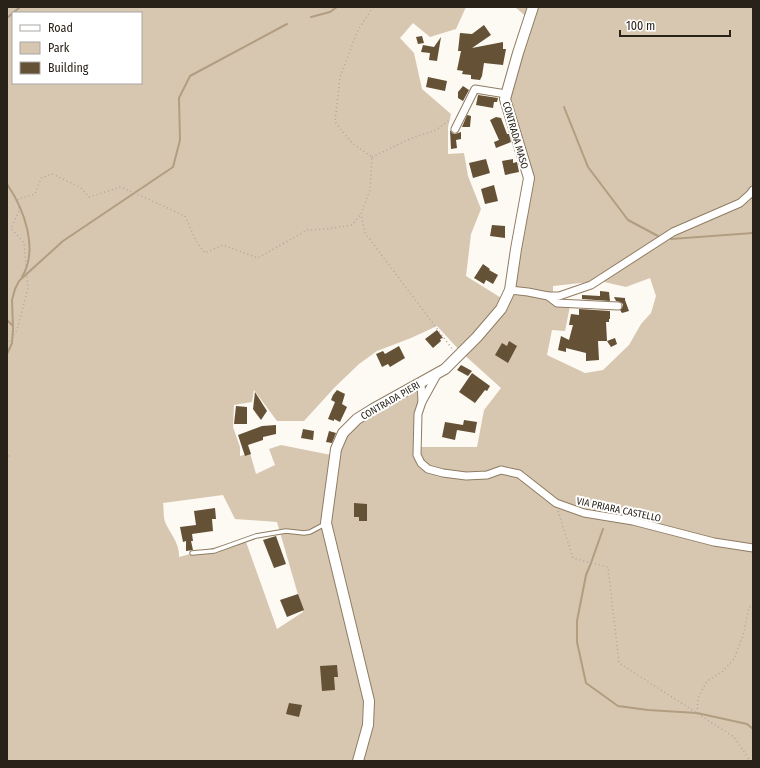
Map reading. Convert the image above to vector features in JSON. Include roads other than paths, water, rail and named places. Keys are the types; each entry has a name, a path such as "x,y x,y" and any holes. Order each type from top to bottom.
{"street":[{"name":"CONTRADA MASO","path":"457,356 477,337 500,310 510,290 528,178 505,99 533,7"},
{"path":"455,129 475,89 506,94"},
{"path":"510,290 548,296 559,296 592,285 673,232 740,203 753,190"},
{"path":"548,296 557,302 618,306"},
{"name":"CONTRADA PIERI","path":"326,523 336,449 343,433 357,419 445,369 457,356"},
{"name":"VIA PRIARA CASTELLO","path":"438,373 422,402 418,414 417,455 421,463 428,469 443,473 466,476 487,476 501,470 519,474 556,503 584,513 633,521 714,542 753,548"},
{"path":"421,382 422,402"},
{"path":"326,523 369,701 368,725 358,761"}],"lane":[{"path":"192,553 214,551 256,536 286,531 304,533 310,532 326,523"}],"waterway":[{"path":"14,12 20,7"},
{"path":"311,17 330,12 337,7"},
{"path":"7,18 12,14"},
{"path":"20,280 63,241 173,167 180,140 179,98 190,76 287,24"},
{"path":"564,107 588,167 628,220 658,236"},
{"path":"7,184 19,205 27,229 29,254 27,266 22,277"},
{"path":"671,239 753,233"},
{"path":"7,354 12,343 12,300 19,281"},
{"path":"7,320 12,325"},
{"path":"603,529 586,575 577,621 577,642 586,683 618,706 648,710 697,713 747,724 753,729"}]}
